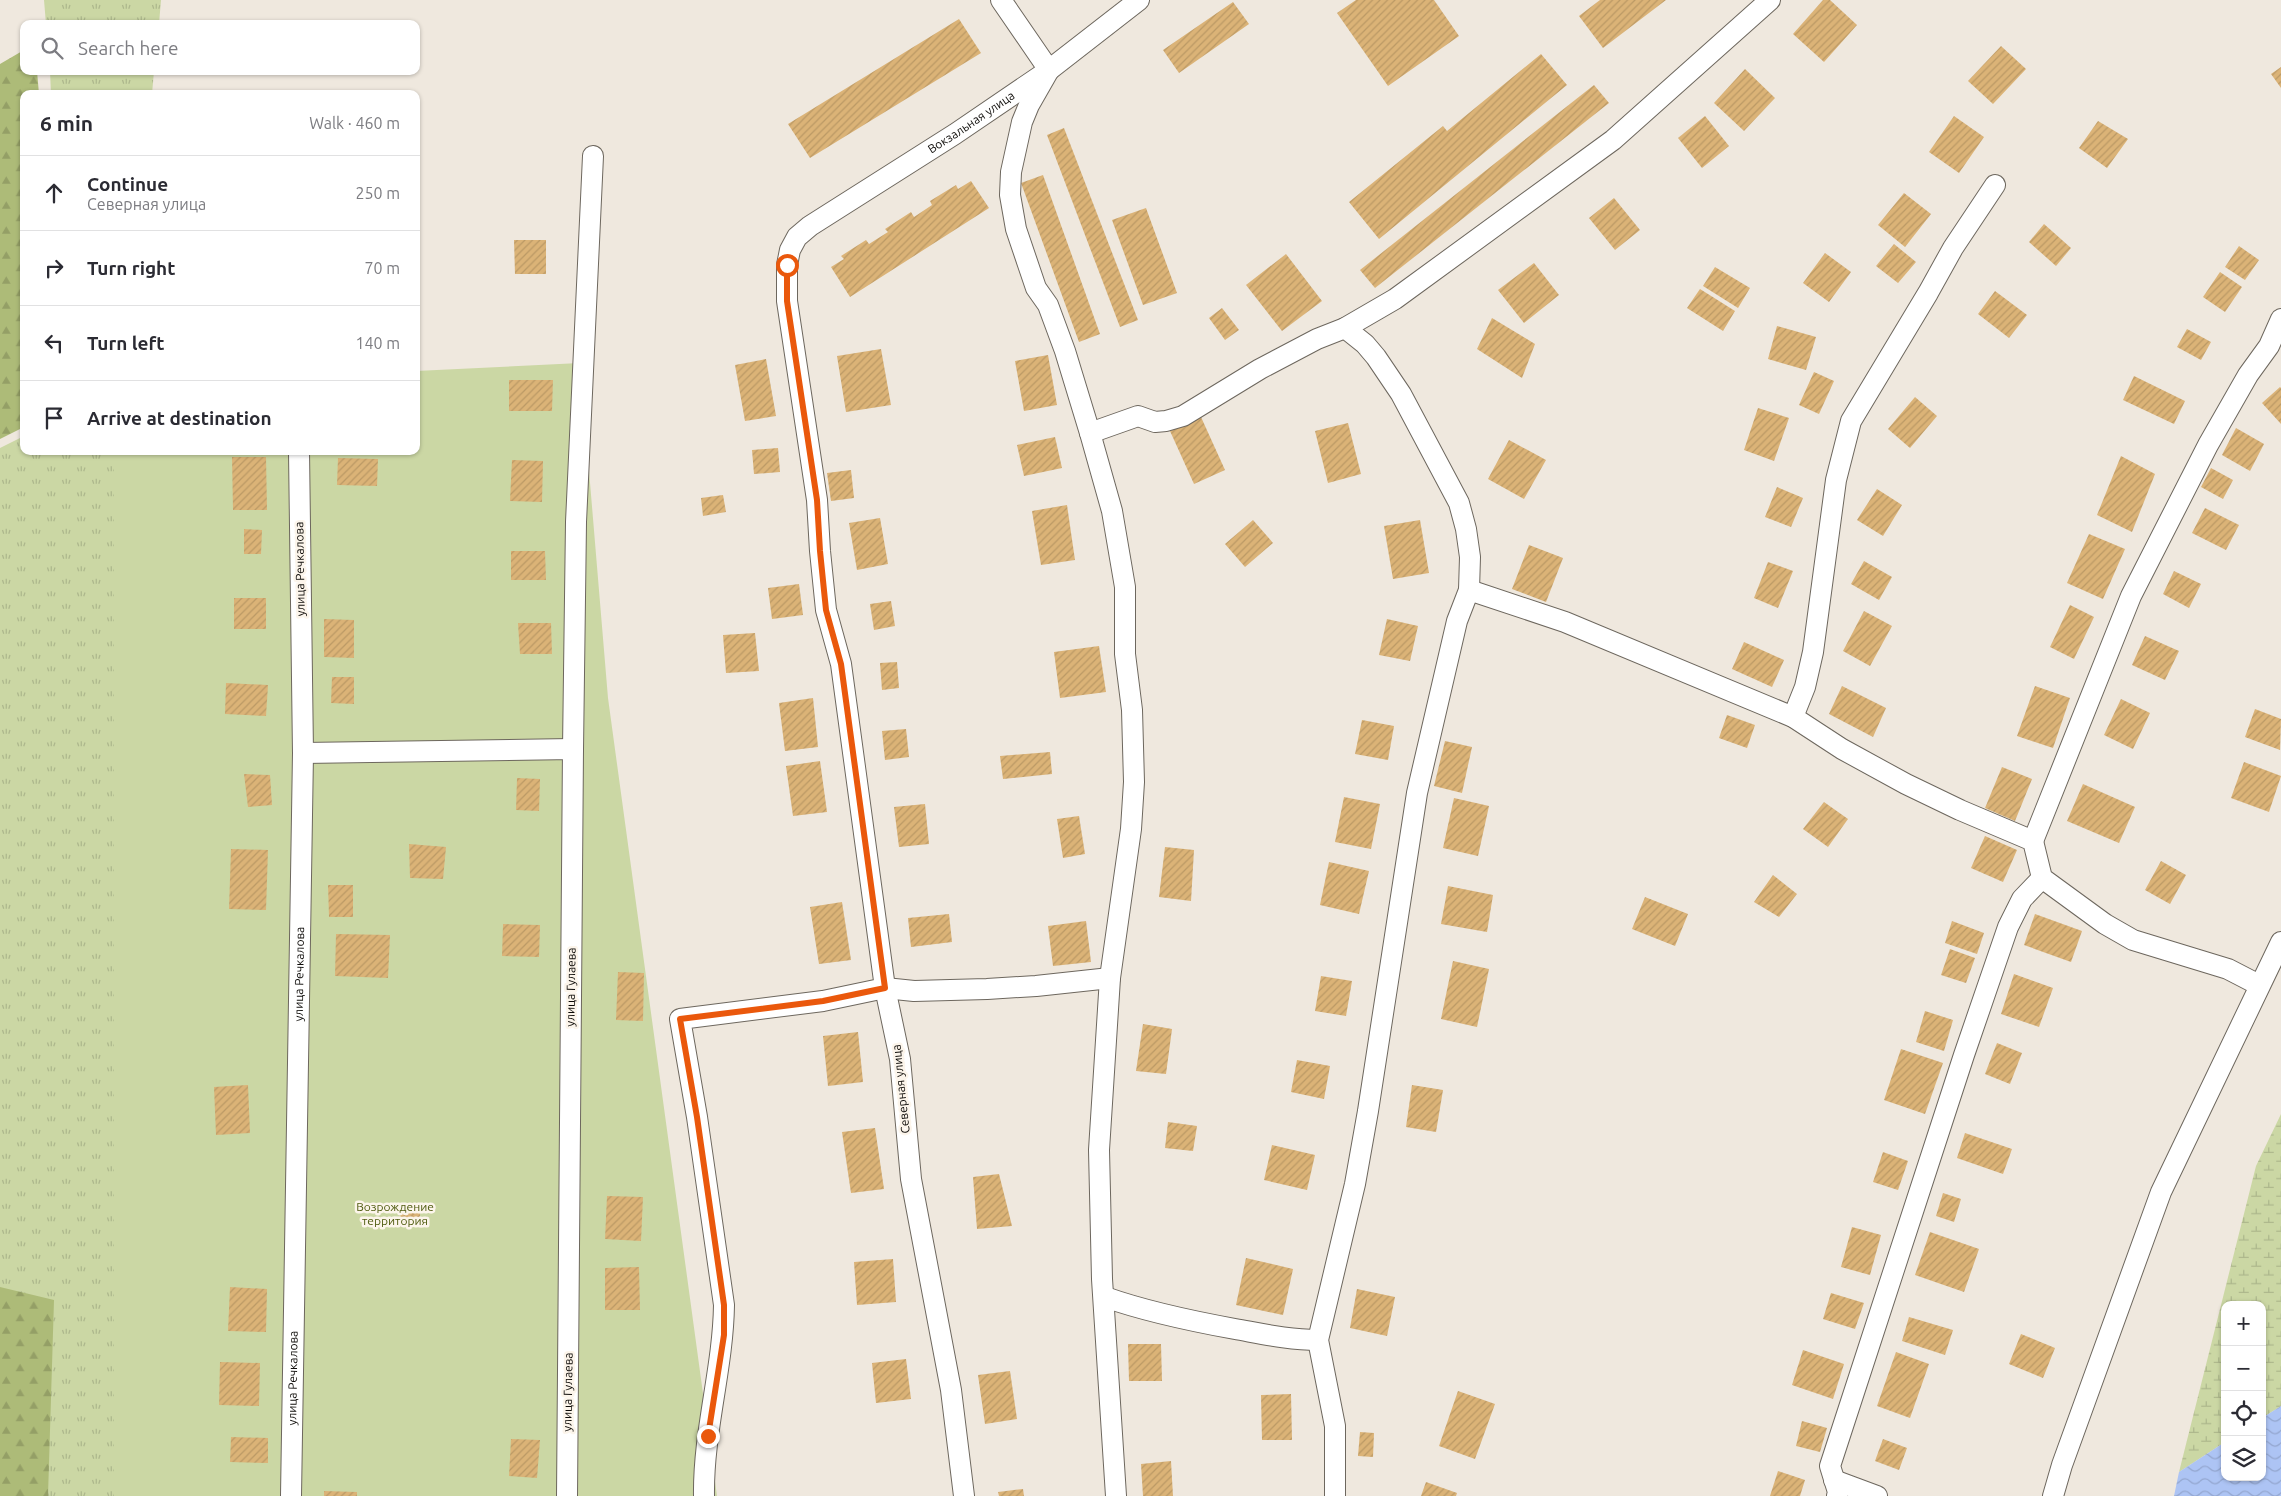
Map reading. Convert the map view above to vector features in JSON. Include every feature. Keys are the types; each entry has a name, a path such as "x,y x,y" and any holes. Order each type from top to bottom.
{"street":[{"path":"1001,0 1049,70 1029,105 1022,122 1011,172 1010,195 1016,229 1036,288 1048,305 1065,351 1090,433 1112,510 1125,587 1125,654 1132,710 1134,782 1131,829 1110,978 1099,1150 1102,1279 1105,1297 1116,1496"},
{"name":"Вокзальная улица","path":"797,237 810,226 955,134 1049,70 1139,0"},
{"path":"1090,433 1138,416 1155,422 1183,416 1276,360 1317,339 1345,328 1395,298 1612,140 1770,0"},
{"name":"улица Гулаева","path":"566,1496 576,522 593,156"},
{"path":"1793,717 1805,687 1813,652 1834,490 1851,421 1953,248 1995,186"},
{"name":"Северная улица","path":"797,237 787,265 787,301 817,500 826,610 841,664 885,988 900,1059 911,1179 951,1390 964,1496"},
{"path":"2258,985 2228,969 2133,940 2105,924 2042,878 2033,840 2131,596 2208,445 2248,375 2270,346 2281,320"},
{"path":"1335,1496 1335,1426 1318,1340 1355,1184 1367,1120 1417,793 1457,621 1469,590 1470,557 1466,529 1459,504 1400,394 1376,357 1365,344 1345,328"},
{"name":"улица Речкалова","path":"291,1496 303,753 299,455"},
{"path":"1469,590 1565,622 1793,717 1842,749 1906,784 2033,840"},
{"path":"303,753 574,750"},
{"path":"1877,1496 1836,1488 1830,1466 1967,1046 2008,927 2022,899 2042,878"},
{"path":"2053,1496 2062,1465 2161,1192 2258,985 2281,942"},
{"path":"704,1496 708,1436 724,1335 724,1305 697,1117 680,1019 823,1001 885,988 914,991 988,989 1054,985 1110,978"},
{"path":"1105,1297 1133,1307 1215,1326 1293,1340 1318,1340"}],"green space":[{"path":"44,0 161,0 159,20 46,20"},
{"path":"20,52 20,75 37,75 39,90 20,90 20,429 0,439 0,64"},
{"path":"50,75 154,75 152,90 51,90"},
{"name":"Возрождение территория","path":"580,363 608,698 717,1496 114,1496 114,455 420,455 420,371"},
{"path":"20,438 20,455 151,455 145,1496 0,1496 0,448"},
{"path":"2281,1114 2281,1406 2266,1415 2266,1301 2222,1301 2256,1166"},
{"path":"0,1287 54,1300 48,1496 0,1496"},
{"path":"2221,1305 2221,1445 2179,1472"}],"water":[{"path":"2281,1406 2281,1496 2174,1496 2179,1472 2221,1445 2221,1481 2266,1481 2266,1415"}],"building":[{"path":"1356,0 1434,0 1459,36 1388,86 1337,13"},
{"path":"1600,0 1666,0 1603,48 1579,16"},
{"path":"1823,0 1830,0 1857,25 1824,62 1793,34"},
{"path":"1233,2 1249,24 1179,73 1163,50"},
{"path":"959,19 981,53 810,158 788,124"},
{"path":"2001,46 2026,69 1993,104 1968,81"},
{"path":"1541,54 1567,85 1379,239 1349,202 1443,126 1447,131"},
{"path":"2281,67 2281,88 2271,74"},
{"path":"1745,69 1775,98 1744,131 1714,103"},
{"path":"1594,85 1609,103 1375,288 1360,270"},
{"path":"1705,116 1729,146 1702,168 1678,138"},
{"path":"1954,116 1984,137 1959,173 1929,152"},
{"path":"2098,121 2128,139 2107,168 2079,148"},
{"path":"1064,128 1138,320 1120,327 1047,135"},
{"path":"1043,175 1100,334 1079,342 1021,183"},
{"path":"971,181 989,208 850,297 831,267 844,259 841,256 866,240 869,244 888,232 885,229 911,212 914,217 932,205 930,201 956,185 958,189"},
{"path":"1904,193 1931,214 1905,247 1878,225"},
{"path":"1614,198 1640,230 1615,250 1589,218"},
{"path":"1146,208 1177,293 1143,305 1112,220"},
{"path":"2044,224 2071,248 2056,266 2029,242"},
{"path":"514,240 546,240 546,274 515,274"},
{"path":"1894,244 1916,262 1898,283 1876,266"},
{"path":"2239,246 2259,260 2245,280 2225,267"},
{"path":"1825,253 1851,272 1829,302 1803,283"},
{"path":"1286,254 1322,301 1282,331 1246,285"},
{"path":"1534,263 1559,295 1524,323 1498,290"},
{"path":"1715,267 1750,288 1738,308 1703,286"},
{"path":"2220,272 2242,287 2225,312 2203,297"},
{"path":"1700,289 1735,311 1723,331 1687,308"},
{"path":"1995,291 2027,315 2009,338 1978,314"},
{"path":"1222,308 1239,330 1225,340 1209,318"},
{"path":"1492,318 1535,344 1522,378 1477,349"},
{"path":"1777,326 1816,337 1806,370 1768,359"},
{"path":"2187,329 2211,342 2201,360 2177,347"},
{"path":"881,349 891,405 846,412 837,356"},
{"path":"1048,355 1057,405 1024,411 1015,361"},
{"path":"766,359 776,416 745,421 735,365"},
{"path":"1814,372 1834,381 1819,414 1799,405"},
{"path":"2134,376 2185,401 2174,424 2123,400"},
{"path":"509,380 553,380 552,411 509,411"},
{"path":"2281,388 2281,424 2262,403"},
{"path":"1915,397 1937,416 1910,448 1888,429"},
{"path":"1758,408 1789,418 1774,461 1744,450"},
{"path":"1201,417 1225,470 1194,484 1170,431"},
{"path":"1348,423 1361,474 1328,483 1315,431"},
{"path":"2236,428 2264,444 2250,471 2222,455"},
{"path":"1055,437 1062,468 1024,476 1017,445"},
{"path":"1509,440 1546,460 1524,499 1488,479"},
{"path":"778,448 780,472 754,474 752,450"},
{"path":"2121,456 2155,474 2132,532 2097,515"},
{"path":"232,457 266,457 267,510 233,510"},
{"path":"338,458 378,459 377,486 337,485"},
{"path":"512,460 543,461 542,502 510,501"},
{"path":"2211,468 2233,480 2223,499 2201,487"},
{"path":"851,470 854,498 831,501 827,473"},
{"path":"1777,487 1803,498 1791,527 1765,517"},
{"path":"1877,489 1902,505 1883,536 1857,520"},
{"path":"723,495 726,512 703,516 701,498"},
{"path":"1067,505 1075,560 1041,565 1032,511"},
{"path":"2205,508 2239,525 2226,550 2192,533"},
{"path":"880,518 888,564 857,570 849,523"},
{"path":"1253,520 1273,543 1245,567 1225,544"},
{"path":"1420,520 1429,573 1393,579 1384,526"},
{"path":"244,529 262,530 261,554 244,554"},
{"path":"2089,534 2125,549 2103,599 2067,583"},
{"path":"1529,545 1563,558 1546,602 1512,589"},
{"path":"511,551 545,551 546,580 511,580"},
{"path":"1864,561 1892,577 1879,600 1851,584"},
{"path":"1768,562 1793,571 1778,608 1754,598"},
{"path":"2174,571 2201,584 2189,608 2163,594"},
{"path":"799,584 803,615 772,619 768,588"},
{"path":"234,598 266,598 266,629 234,629"},
{"path":"891,601 895,626 874,630 870,604"},
{"path":"2070,605 2094,617 2074,659 2050,647"},
{"path":"1864,611 1892,626 1870,666 1843,651"},
{"path":"324,619 354,620 354,658 324,657"},
{"path":"1387,619 1418,626 1410,661 1379,655"},
{"path":"518,623 551,623 552,654 520,654"},
{"path":"755,633 759,671 726,673 723,635"},
{"path":"2145,636 2179,651 2165,680 2132,665"},
{"path":"1744,642 1784,660 1772,687 1732,669"},
{"path":"1099,646 1106,692 1060,698 1054,652"},
{"path":"897,662 899,688 882,690 880,663"},
{"path":"332,677 354,677 354,704 331,703"},
{"path":"226,683 268,685 266,716 225,714"},
{"path":"1842,686 1886,708 1873,737 1829,714"},
{"path":"2035,686 2070,698 2053,748 2017,736"},
{"path":"813,698 818,747 785,751 779,703"},
{"path":"2121,699 2150,713 2133,749 2104,735"},
{"path":"2255,709 2281,719 2280,750 2245,737"},
{"path":"1727,715 1755,725 1747,748 1719,738"},
{"path":"1362,720 1394,726 1388,760 1355,754"},
{"path":"906,729 909,757 885,760 882,731"},
{"path":"1445,741 1472,747 1462,793 1434,786"},
{"path":"1050,752 1052,774 1003,779 1000,756"},
{"path":"820,761 827,812 793,816 786,766"},
{"path":"2244,762 2281,776 2269,812 2231,798"},
{"path":"2002,767 2032,779 2015,821 1985,808"},
{"path":"244,774 270,775 272,805 248,807"},
{"path":"517,778 540,779 539,811 516,810"},
{"path":"2083,784 2135,807 2119,843 2067,821"},
{"path":"1344,797 1380,804 1371,849 1335,842"},
{"path":"1454,798 1489,806 1478,856 1443,848"},
{"path":"1824,802 1848,819 1828,847 1803,829"},
{"path":"925,804 929,844 899,847 894,807"},
{"path":"1079,816 1085,854 1063,858 1057,819"},
{"path":"1985,836 2017,850 2003,882 1971,868"},
{"path":"409,844 446,847 443,879 410,878"},
{"path":"1165,847 1194,850 1191,901 1159,897"},
{"path":"231,849 268,850 266,910 229,909"},
{"path":"2161,861 2186,875 2170,904 2145,890"},
{"path":"1329,862 1369,871 1359,914 1320,905"},
{"path":"1773,875 1797,894 1779,917 1754,902"},
{"path":"328,885 353,885 353,917 329,917"},
{"path":"1448,886 1493,895 1487,932 1441,924"},
{"path":"1645,897 1688,914 1675,946 1632,929"},
{"path":"842,902 851,960 819,964 810,907"},
{"path":"949,914 952,942 911,947 908,918"},
{"path":"2035,914 2082,931 2071,962 2024,945"},
{"path":"1086,921 1091,962 1053,966 1048,926"},
{"path":"1952,921 1984,933 1977,954 1945,943"},
{"path":"503,924 540,925 539,957 502,956"},
{"path":"336,934 390,935 388,978 335,976"},
{"path":"1950,949 1975,958 1966,983 1941,975"},
{"path":"1453,961 1489,969 1477,1027 1441,1019"},
{"path":"618,972 644,973 643,1021 616,1020"},
{"path":"2014,974 2053,988 2039,1027 2001,1014"},
{"path":"1321,976 1352,981 1346,1016 1315,1011"},
{"path":"1925,1011 1953,1020 1944,1051 1916,1042"},
{"path":"1143,1024 1172,1029 1166,1074 1136,1071"},
{"path":"858,1032 863,1082 828,1086 823,1036"},
{"path":"1997,1043 2022,1053 2010,1084 1985,1074"},
{"path":"1901,1049 1943,1063 1925,1114 1884,1100"},
{"path":"1297,1060 1330,1066 1324,1099 1291,1092"},
{"path":"248,1085 250,1133 216,1135 214,1087"},
{"path":"1412,1085 1443,1090 1436,1132 1406,1127"},
{"path":"1168,1122 1197,1126 1193,1151 1165,1148"},
{"path":"875,1128 884,1189 851,1193 842,1132"},
{"path":"1965,1133 2012,1149 2003,1174 1957,1158"},
{"path":"1272,1145 1315,1155 1307,1190 1264,1180"},
{"path":"1883,1152 1908,1161 1898,1190 1873,1182"},
{"path":"999,1174 1012,1226 977,1229 973,1177"},
{"path":"1943,1193 1961,1199 1954,1222 1936,1216"},
{"path":"607,1196 643,1197 641,1241 605,1239"},
{"path":"401,1204 420,1205 420,1223 400,1222"},
{"path":"1852,1227 1881,1235 1870,1275 1841,1267"},
{"path":"1930,1232 1979,1249 1964,1292 1915,1275"},
{"path":"1246,1258 1293,1269 1283,1315 1236,1305"},
{"path":"893,1259 896,1302 857,1305 854,1262"},
{"path":"639,1267 640,1310 605,1310 605,1268"},
{"path":"230,1287 267,1289 266,1332 228,1331"},
{"path":"1357,1289 1395,1297 1387,1336 1350,1328"},
{"path":"1831,1293 1864,1303 1855,1329 1823,1319"},
{"path":"1909,1317 1953,1330 1945,1355 1902,1341"},
{"path":"2021,1334 2055,1348 2043,1378 2009,1364"},
{"path":"1128,1344 1161,1344 1162,1381 1129,1381"},
{"path":"1803,1350 1844,1364 1833,1399 1792,1385"},
{"path":"1896,1352 1929,1364 1910,1418 1877,1406"},
{"path":"906,1359 911,1399 876,1403 872,1363"},
{"path":"220,1362 260,1363 259,1406 219,1405"},
{"path":"1010,1371 1017,1419 985,1424 978,1375"},
{"path":"1458,1391 1495,1404 1475,1459 1439,1446"},
{"path":"1291,1394 1292,1440 1262,1440 1261,1395"},
{"path":"1802,1421 1827,1428 1820,1452 1796,1446"},
{"path":"1360,1432 1374,1433 1373,1457 1358,1456"},
{"path":"231,1437 268,1438 268,1463 230,1462"},
{"path":"511,1439 540,1440 537,1478 509,1476"},
{"path":"1883,1439 1907,1448 1899,1470 1875,1461"},
{"path":"1171,1461 1173,1496 1143,1496 1141,1464"},
{"path":"1778,1471 1805,1480 1800,1496 1770,1496"},
{"path":"1426,1482 1457,1493 1456,1496 1421,1496"},
{"path":"1023,1489 1024,1496 999,1496 998,1492"},
{"path":"324,1491 357,1492 357,1496 324,1496"}],"route":[{"path":"708,1436 724,1335 724,1305 710,1220 697,1117 680,1019 823,1001 885,988 841,664 826,610 817,500 787,301 787,265"}]}
